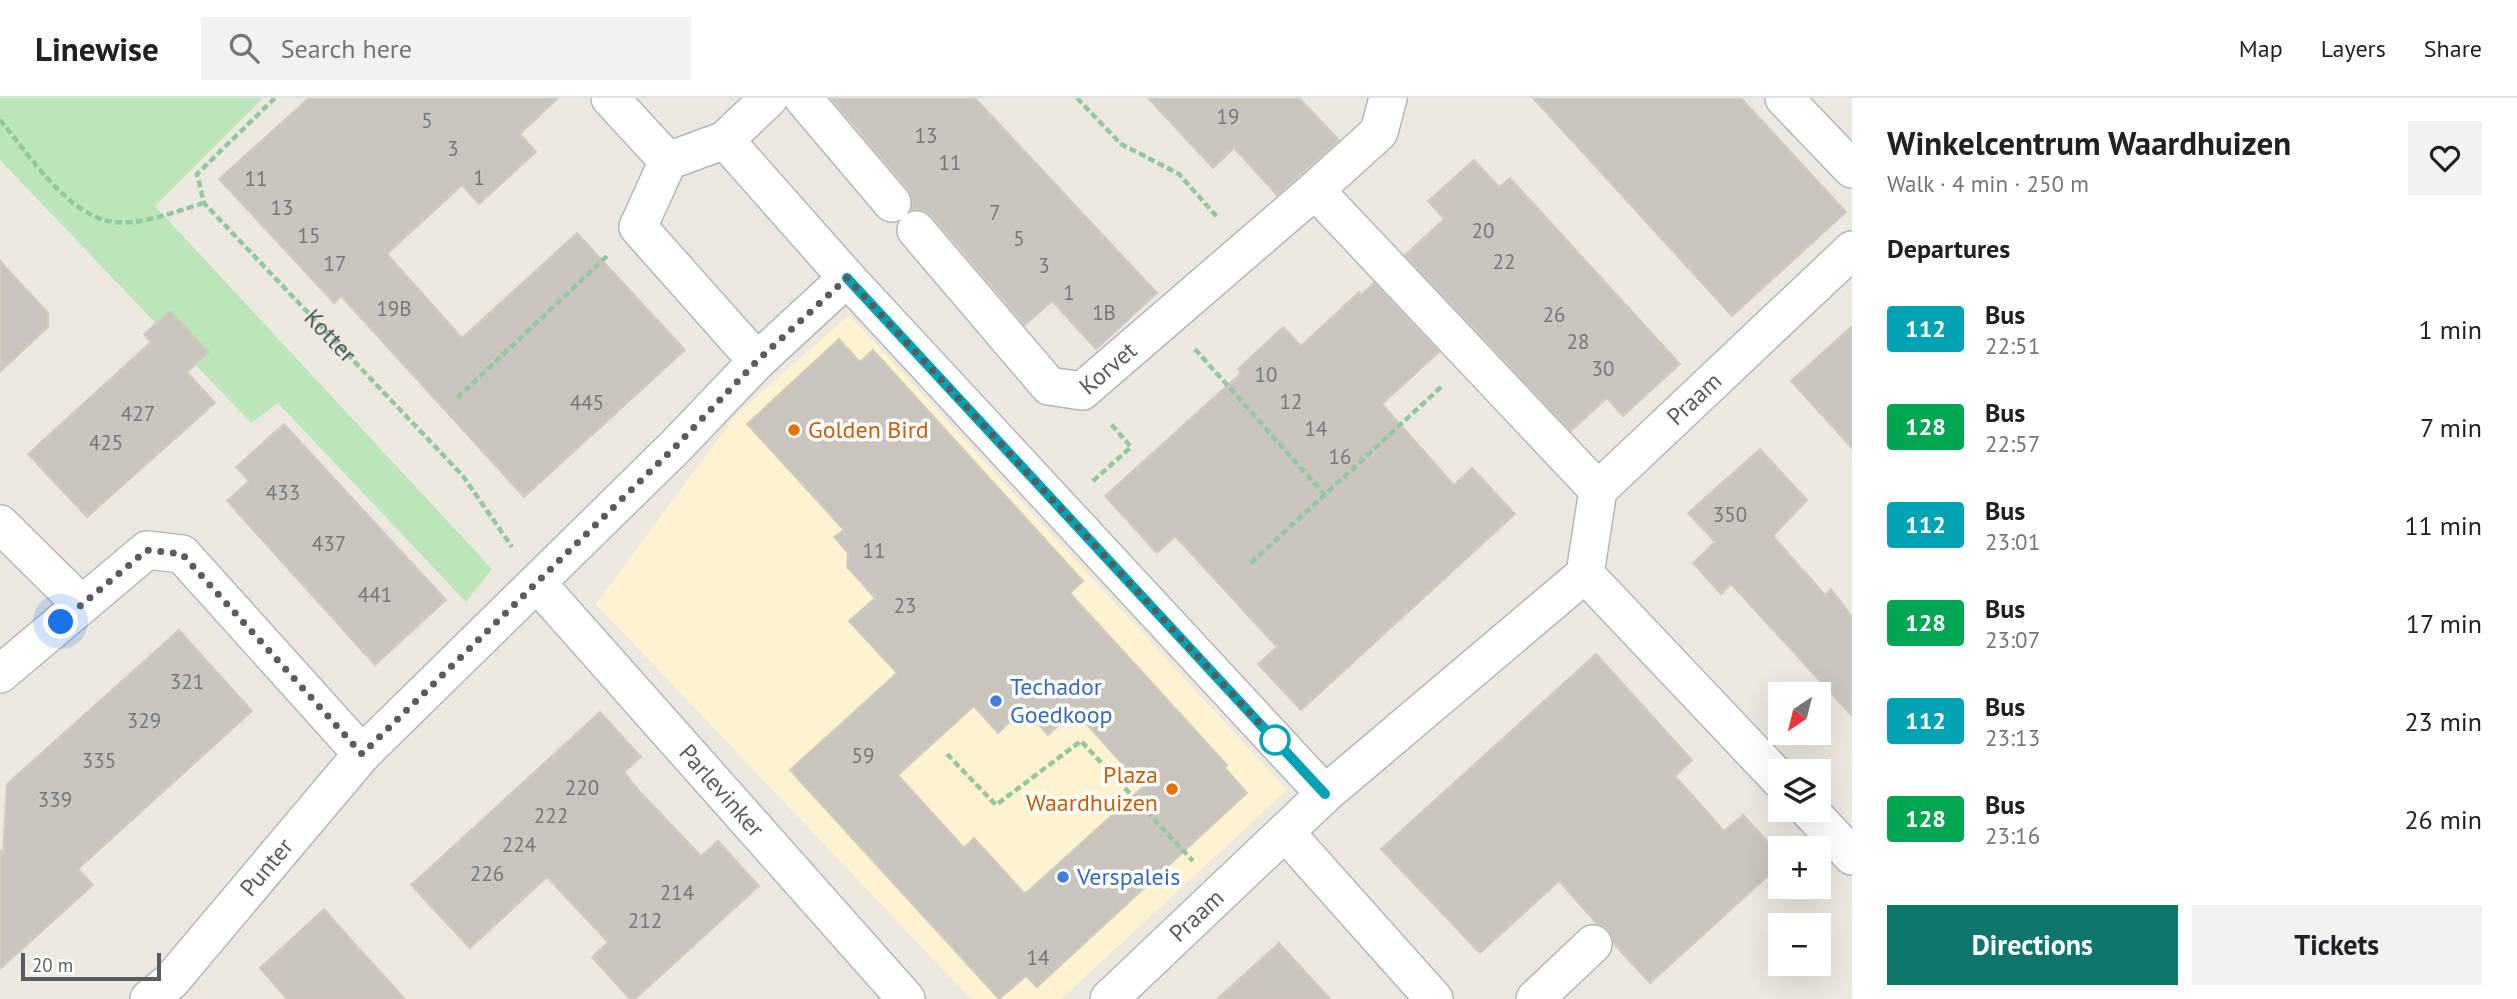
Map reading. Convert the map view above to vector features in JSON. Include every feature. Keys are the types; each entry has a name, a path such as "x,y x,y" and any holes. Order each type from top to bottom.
{"street":[{"path":"610,98 667,161"},
{"path":"757,361 638,227 667,161 725,140 769,98"},
{"name":"Korvet","path":"803,98 1049,386 1082,391 1247,250 1379,132 1388,98"},
{"path":"1784,98 1852,169"},
{"path":"725,140 847,278 1325,794"},
{"path":"1315,190 1598,490 1585,574 1768,767"},
{"name":"Praam","path":"1598,490 1852,250"},
{"name":"Punter","path":"170,993 362,754 537,583 757,361 847,278"},
{"path":"0,524 82,605"},
{"path":"0,674 147,550 182,554 362,754"},
{"name":"Praam","path":"1109,999 1325,794 1585,574"},
{"name":"Parlevinker","path":"537,583 906,999"},
{"path":"1820,822 1852,856"},
{"path":"1284,832 1434,999"},
{"path":"1535,999 1592,944"}],"path":[{"path":"0,120 71,204 113,222 147,219 204,203 197,174 275,98"},
{"path":"1077,98 1121,144 1179,174 1247,250"},
{"name":"Kotter","path":"204,203 463,476 537,583"},
{"path":"457,398 638,227"},
{"path":"1166,317 1325,495"},
{"path":"1251,563 1472,358"},
{"path":"1060,509 1131,447 1082,391"},
{"path":"947,754 996,805 1081,741 1222,893"}],"shaded area":[{"path":"849,315 1287,790 1061,999 971,999 596,604 736,415"}],"green space":[{"path":"0,98 263,98 155,206 492,569 466,602 278,403 251,423 0,160"}],"building":[{"path":"309,98 558,98 520,134 536,152 479,204 462,185 387,254 462,338 577,233 685,350 524,497 341,296 334,303 219,179"},
{"path":"831,98 975,98 1157,293 1096,349 1052,301 1025,325 932,216 922,210 912,209 908,189"},
{"path":"1148,98 1299,98 1339,140 1277,195 1234,148 1213,168"},
{"path":"1533,98 1741,98 1846,212 1732,316"},
{"path":"1474,160 1499,187 1510,178 1680,364 1623,416 1607,398 1571,431 1405,255 1444,219 1428,201"},
{"path":"0,261 48,313 48,327 0,372"},
{"path":"1374,283 1439,352 1382,404 1454,485 1472,468 1515,514 1301,710 1258,664 1277,647 1175,536 1157,553 1105,496 1241,373 1238,369 1283,327 1301,346 1359,292 1361,295"},
{"path":"170,311 209,352 187,372 215,403 87,517 28,454 151,342 144,334"},
{"path":"1852,326 1852,448 1791,381"},
{"path":"839,339 860,362 873,350 1083,581 1070,593 1227,765 1225,768 1247,793 1037,987 1026,976 999,999 790,770 897,673 849,621 875,598 847,567 848,553 834,537 844,530 747,424","holes":["974,706 998,733 1024,708 1048,735 1075,711 1143,787 1025,894 974,838 964,848 898,775"]},
{"path":"284,424 446,600 375,665 227,501 249,481 236,467"},
{"path":"1760,449 1807,500 1773,536 1825,595 1831,589 1852,617 1852,716 1831,693 1831,682 1821,682 1731,584 1721,594 1693,563 1715,542 1688,513"},
{"path":"179,630 252,711 78,869 93,885 0,969 0,850 3,853 7,784"},
{"path":"1596,654 1692,760 1675,776 1724,831 1743,815 1768,842 1768,876 1650,983 1613,943 1609,930 1597,924 1559,881 1480,953 1381,849"},
{"path":"600,712 641,757 624,772 640,792 701,856 718,841 759,886 635,999 630,999 592,957 608,942 547,877 470,948 411,885"},
{"path":"324,909 405,999 287,999 260,968"},
{"path":"1279,943 1330,999 1217,999"}],"bus line":[{"name":"112","path":"847,278 1325,794"}],"place":[{"name":"Golden Bird","path":"794,430"},
{"name":"Techador Goedkoop","path":"996,701"},
{"name":"Plaza Waardhuizen","path":"1172,789"},
{"name":"Verspaleis","path":"1063,877"}],"route":[{"path":"61,622 147,550 182,554 362,754 676,446 757,361 847,278 1275,740"}]}
